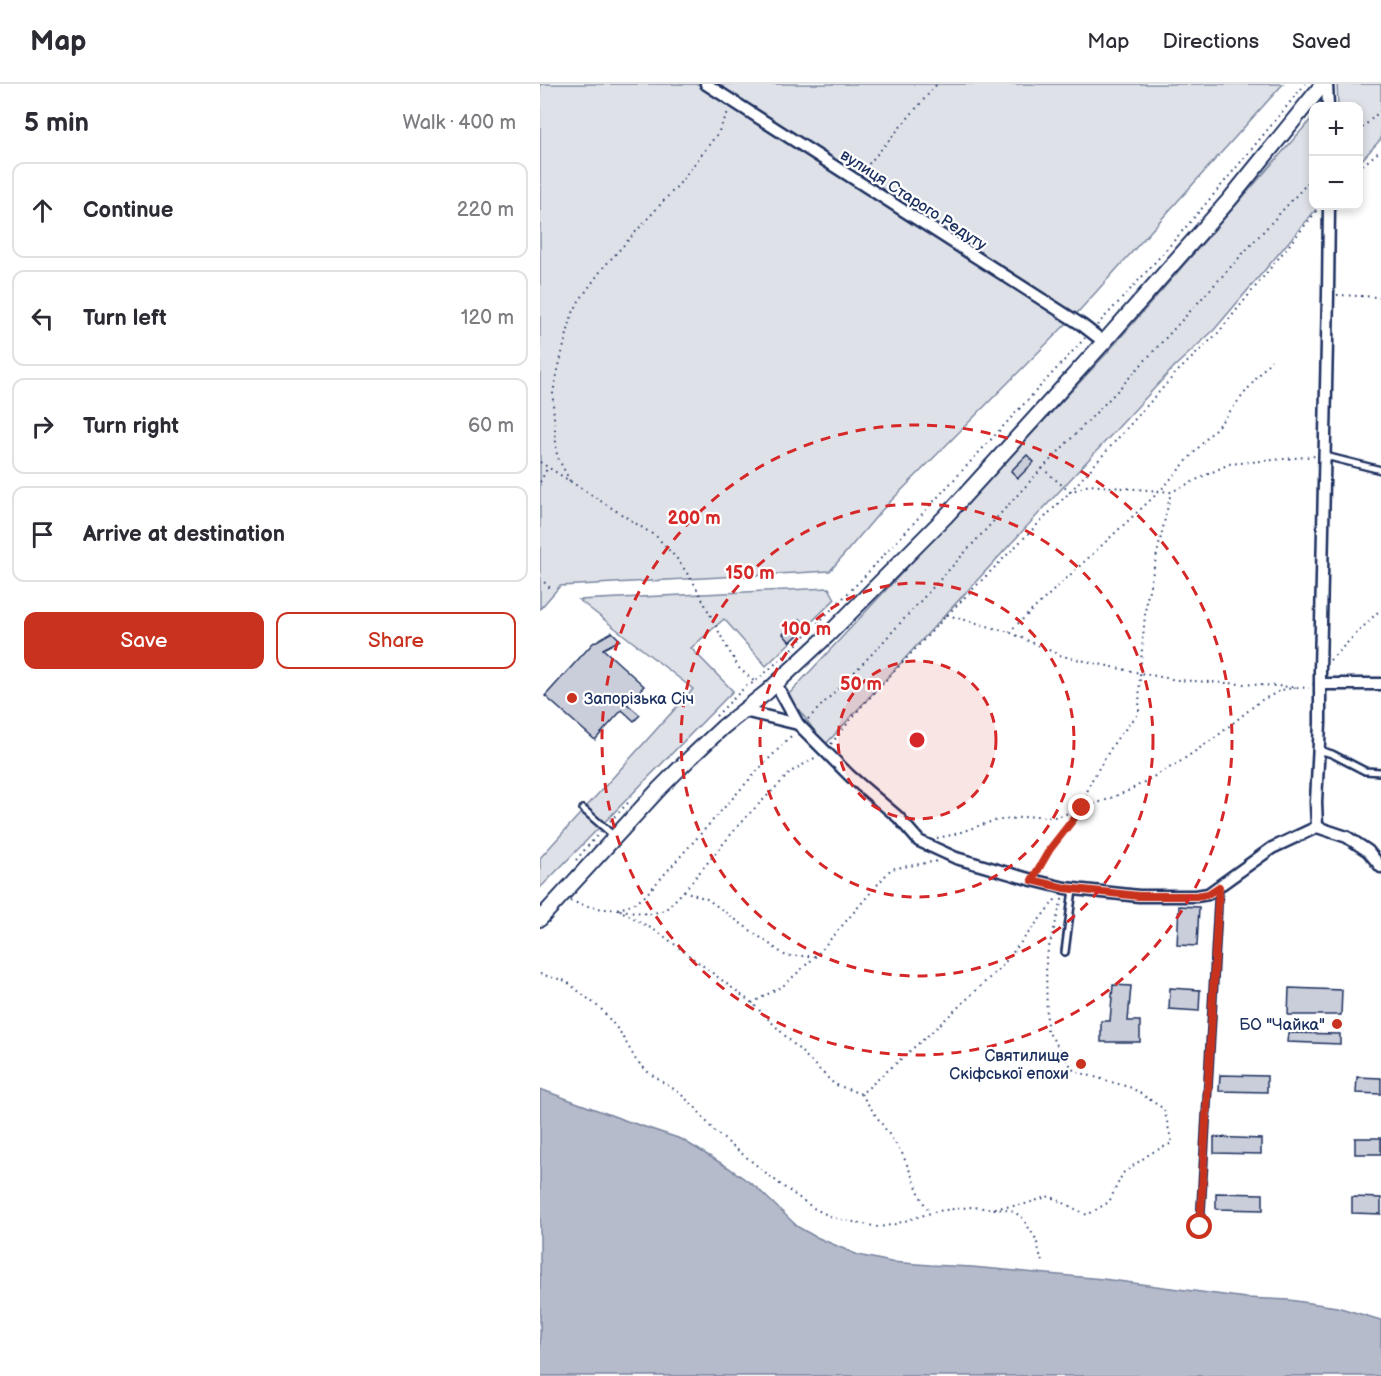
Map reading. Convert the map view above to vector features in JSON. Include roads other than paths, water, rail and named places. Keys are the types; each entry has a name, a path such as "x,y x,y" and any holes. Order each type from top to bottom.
{"main road":[{"path":"540,919 691,757 827,636 946,516 1230,199 1325,84"}],"street":[{"name":"вулиця Старого Редуту","path":"705,84 1104,342"},
{"path":"1325,84 1327,102"},
{"path":"1317,827 1329,210"},
{"path":"1320,687 1381,684"},
{"path":"771,688 799,726 850,776 898,817 919,841 956,858 1069,888 1139,896 1196,896 1208,894 1272,848 1317,827 1347,837 1368,851 1381,867"},
{"path":"744,711 799,726"}],"lane":[{"path":"1325,456 1381,470"},
{"path":"1319,750 1365,771 1381,772"},
{"path":"583,809 615,837"},
{"path":"1200,1227 1219,887"},
{"path":"1065,952 1069,888"}],"water":[{"path":"540,1089 681,1139 756,1187 798,1227 858,1255 891,1262 1103,1279 1246,1298 1289,1300 1337,1307 1381,1320 1381,1376 540,1376"}],"place":[{"name":"Запорізька Січ","path":"572,698"},
{"name":"БО \"Чайка\"","path":"1337,1024"},
{"name":"Святилище Скіфської епохи","path":"1081,1064"}]}
